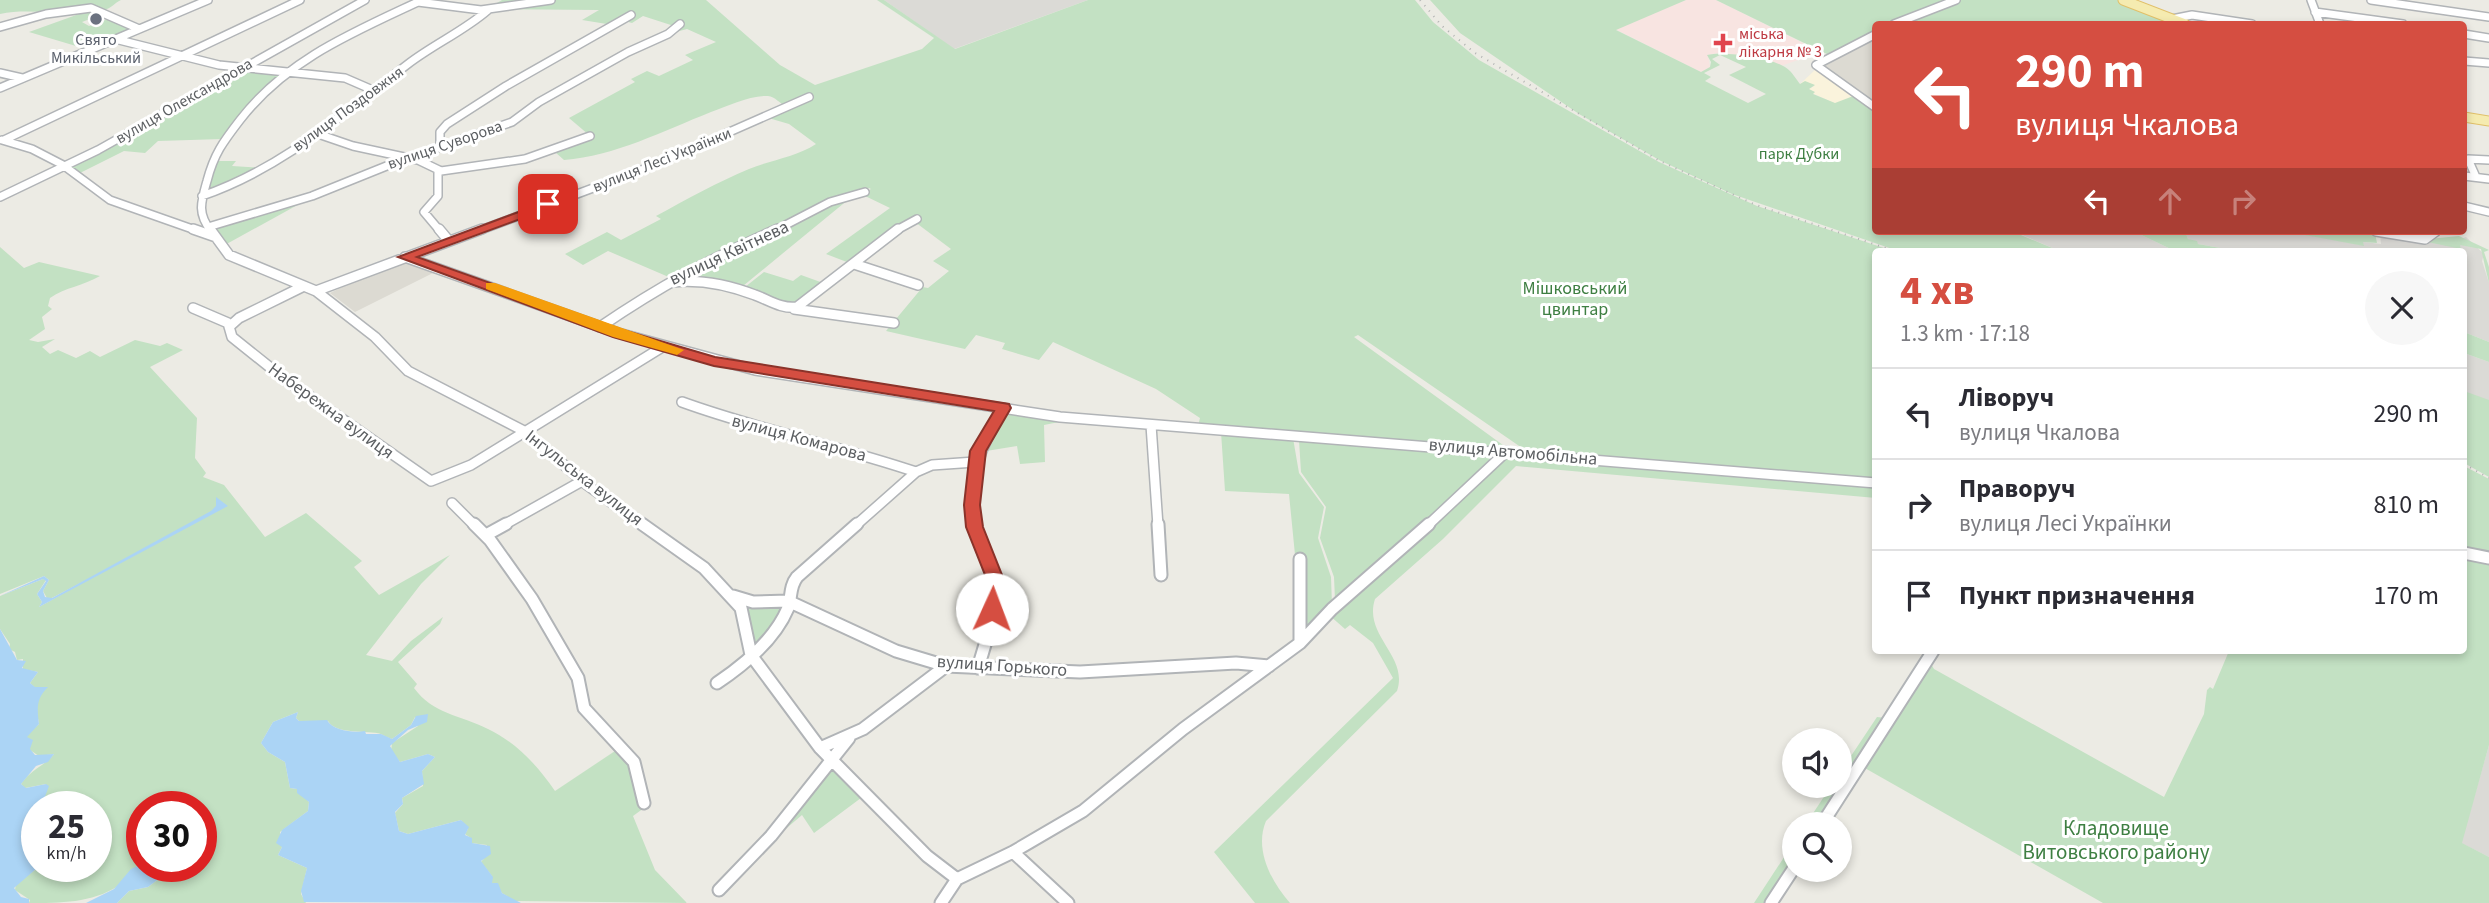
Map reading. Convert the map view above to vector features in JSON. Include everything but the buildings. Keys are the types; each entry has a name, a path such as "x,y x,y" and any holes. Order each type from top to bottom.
{"main road":[{"path":"2123,0 2177,21"},
{"path":"2467,117 2489,121"}],"street":[{"path":"0,88 208,0"},
{"path":"2,140 300,0"},
{"name":"вулиця Олександрова","path":"0,197 98,150 365,0"},
{"path":"402,0 463,10 488,10 551,0"},
{"path":"1902,21 1956,0"},
{"path":"2311,0 2319,21"},
{"path":"2371,0 2489,16"},
{"path":"216,237 200,214 202,196 217,150 247,110 287,71 323,47 418,2"},
{"path":"0,27 46,14 91,8 137,28"},
{"name":"вулиця Поздовжня","path":"202,196 250,177 318,134 488,10"},
{"path":"2315,12 2381,21"},
{"path":"440,146 440,132 447,124 506,86 631,15"},
{"path":"2172,19 2192,15 2232,21"},
{"name":"вулиця Суворова","path":"668,34 680,24"},
{"name":"вулиця Суворова","path":"424,157 440,146 512,122 531,107 601,69 619,56 668,34 690,29"},
{"path":"2467,34 2489,38"},
{"path":"1872,36 1816,65 1872,105"},
{"path":"115,39 242,67 287,71 365,84 389,81"},
{"path":"2467,61 2489,63"},
{"path":"0,73 23,78"},
{"path":"365,84 376,91"},
{"name":"вулиця Лесі Українки","path":"316,291 652,166 809,97"},
{"path":"318,134 410,159 424,157 438,171"},
{"path":"438,171 525,159 590,136"},
{"name":"Інгульська вулиця","path":"2,140 63,165 110,200 216,237 229,255 316,291 375,337 408,371 526,432 575,472 582,481 704,568 733,596 744,616 751,655 820,748 927,856 957,879"},
{"name":"вулиця Суворова","path":"208,227 312,196 410,159"},
{"path":"2476,177 2468,159 2489,160"},
{"path":"438,171 438,196 424,212 449,241"},
{"path":"2467,176 2489,179"},
{"name":"вулиця Квітнева","path":"600,327 662,285 704,262 801,219 823,205 865,192"},
{"path":"2467,207 2489,212"},
{"path":"792,308 802,305 893,232 917,219"},
{"path":"2402,235 2426,239 2431,235"},
{"name":"вулиця Автомобільна","path":"405,257 600,327 747,369 1004,408 1151,425 1513,451 1872,483"},
{"path":"854,264 918,285"},
{"path":"662,285 678,281 697,281 792,308 894,323"},
{"path":"227,325 304,286"},
{"name":"Набережна вулиця","path":"193,309 227,325 236,341 350,426 431,481 443,478 526,432"},
{"path":"526,432 664,346"},
{"name":"вулиця Комарова","path":"682,402 728,419 879,459 916,472"},
{"path":"978,668 986,648 994,582 974,527 972,505 975,462 982,440 1004,408"},
{"path":"1151,425 1161,575"},
{"path":"941,903 957,879 1013,852 1083,811 1183,729 1300,643 1332,609 1513,451"},
{"path":"767,602 780,598 827,549 916,472 932,465 975,462"},
{"path":"485,536 582,481"},
{"path":"452,503 485,536 533,599 578,678 584,708 634,762 644,803"},
{"path":"2467,554 2489,558"},
{"path":"1300,559 1300,643"},
{"path":"717,683 744,664 775,626 789,601 789,588"},
{"name":"вулиця Горького","path":"733,596 752,602 789,601 896,651 946,666 1114,671 1242,663 1269,666"},
{"path":"1830,812 1931,654"},
{"path":"1242,663 1251,680"},
{"path":"719,890 771,836 849,738 946,666"},
{"path":"820,748 849,738"},
{"path":"1013,852 1068,903"},
{"path":"1771,903 1785,882"}],"shaded area":[{"path":"884,0 1088,0 954,49"},
{"name":"міська лікарня № 3","path":"1686,0 1716,0 1821,52 1781,66 1722,52 1708,55 1710,67 1701,72 1615,29"},
{"path":"1872,37 1872,103 1823,67"},
{"path":"1816,69 1856,95 1836,104 1812,93 1809,89 1814,86 1800,84"},
{"path":"2022,235 2141,235 2169,248 2053,248"},
{"path":"2186,235 2307,235 2363,245 2363,242 2381,244 2380,235 2455,241 2466,237 2484,254 2482,261 2489,283 2489,342 2467,333 2467,248 2220,248 2198,244 2188,239"},
{"path":"405,261 433,273 355,312 330,293 390,264"},
{"path":"2467,354 2489,362 2489,401 2467,393"},
{"path":"2489,745 2489,857 2461,843"}],"green space":[{"path":"0,0 121,0 105,10 89,13 0,14"},
{"name":"Мішковський цвинтар","path":"502,0 706,0 780,65 815,85 922,49 934,38 877,0 884,0 955,49 1088,0 1415,0 1433,22 1479,60 1659,162 1757,206 1884,248 1872,248 1872,481 1525,450 1358,335 1354,337 1507,448 1198,426 1200,418 1156,389 1053,342 1039,360 1002,349 1005,343 976,335 965,349 886,331 921,289 917,286 928,288 949,271 933,261 951,249 915,222 852,264 826,254 890,208 861,194 871,189 869,188 849,199 743,286 671,278 608,251 583,265 565,254 607,232 621,240 661,219 656,216 714,185 816,144 789,124 765,117 786,107 773,98 761,96 732,104 620,148 564,160 555,152 589,135 569,118 635,82 631,79 647,71 659,76 693,60 685,55 716,42 687,29 668,34 677,27 643,16 632,23 621,20 613,25 582,20 599,10 487,9"},
{"name":"парк Дубки","path":"1430,0 1686,0 1616,30 1701,72 1710,67 1711,62 1707,55 1715,54 1738,55 1763,59 1783,66 1800,84 1805,81 1815,85 1809,89 1815,92 1813,94 1835,103 1856,95 1872,106 1872,235 2021,235 2052,248 1889,248 1732,194 1661,161 1579,114 1460,33","holes":["1720,55 1746,67 1729,75 1766,94 1748,103 1705,81 1711,77 1704,73 1720,65 1712,59"]},
{"path":"1716,0 2118,0 2170,21 1872,21 1872,34 1829,55"},
{"path":"93,9 103,14 82,22 89,26 111,18 134,28 86,49 29,32"},
{"path":"239,70 283,72 223,139 158,141 145,153 124,151 78,174 70,168 70,165"},
{"path":"214,161 236,161 232,166 264,168 207,194"},
{"path":"312,197 223,246 213,228"},
{"path":"2141,235 2186,235 2188,239 2197,241 2198,244 2220,248 2169,248"},
{"path":"2305,235 2375,235 2377,243 2363,242 2364,246"},
{"path":"2459,236 2489,250 2484,252 2489,267 2489,283 2481,249 2460,245 2461,248 2456,248 2418,240"},
{"path":"0,247 24,268 39,262 100,276 50,298 48,306 52,309 42,317 45,329 29,340 38,342 55,339 42,347 50,354 58,350 76,358 90,351 100,357 135,340 160,346 167,343 183,350 150,367 197,418 195,458 206,473 203,477 224,485 265,537 306,513 362,561 354,567 379,595 450,555 421,584 366,655 392,661 411,641 443,617 440,624 398,662 417,684 414,688 421,697 438,709 488,729 508,741 534,764 555,791 621,747 633,762 644,808 633,816 655,870 687,903 515,901 502,893 496,883 492,884 492,876 481,862 486,856 487,845 471,843 472,839 465,834 468,829 461,820 408,834 399,831 395,813 403,804 402,798 423,786 422,771 435,757 428,754 400,762 391,751 392,743 418,726 415,717 411,725 392,739 381,734 338,728 328,721 299,721 296,718 298,712 273,722 261,743 268,752 285,762 290,788 297,789 309,802 308,811 280,832 282,847 278,855 307,868 301,894 306,903 117,903 129,891 148,887 155,882 217,882 217,791 126,791 126,878 118,886 97,896 75,901 29,903 30,900 15,890 16,884 21,880 112,882 112,791 44,791 46,784 25,788 21,784 54,754 39,756 30,750 26,735 39,724 36,707 41,693 30,683 38,672 23,669 23,659 17,660 15,652 9,649 10,644 0,629 0,596 43,579 46,580 37,594 42,602 39,607 122,561 48,600 43,591 49,580 44,576 0,594"},
{"path":"764,272 793,281 801,275 826,284 793,308 745,287"},
{"path":"2467,333 2489,342 2489,362 2467,354"},
{"path":"2467,392 2489,400 2489,477 2467,465"},
{"path":"1004,412 1060,419 1059,422 1044,425 1045,462 1020,464 1017,446 980,452"},
{"path":"1221,432 1293,438 1299,473 1324,507 1318,538 1331,577 1332,605 1303,636 1289,494 1225,491"},
{"path":"1299,440 1497,456 1431,519 1335,600 1334,577 1320,538 1326,507 1301,472"},
{"path":"1506,456 1872,485 1872,498 1516,466 1443,539 1375,599 1375,624 1397,667 1397,691 1266,821 1262,843 1266,865 1290,903 1255,903 1214,852 1393,678 1373,643 1350,625 1345,629 1329,615"},
{"path":"2467,468 2489,479 2489,555 2467,551"},
{"name":"Кладовище Витовського району","path":"2467,556 2489,560 2489,745 2462,843 2489,857 2489,903 2103,903 1863,767 1931,664 1934,669 2164,797 2204,714 2207,690 2210,687 2213,689 2228,654 2467,654"},
{"path":"737,598 784,604 785,610 753,648"},
{"path":"1877,717 1886,718 1852,771 1852,754"},
{"path":"831,765 865,795 814,833 802,815 748,861"},
{"path":"1823,798 1835,798 1826,812 1814,812"},
{"path":"1782,860 1782,880 1767,903 1754,903"}],"water":[{"path":"216,497 228,506 39,607 42,602 37,594 46,581 43,579 0,596 44,576 49,580 43,591 45,597 52,598 211,511 216,506"},
{"path":"0,629 17,660 26,661 22,668 38,672 30,683 35,687 48,687 38,704 39,724 27,737 33,740 30,749 35,755 54,754 48,762 36,766 21,784 26,788 46,784 49,786 47,791 21,791 21,882 14,888 21,897 29,899 29,903 0,903"},
{"path":"298,712 296,718 299,721 327,720 339,729 381,734 392,739 411,725 416,716 428,714 427,722 408,730 390,746 400,762 428,754 435,757 422,771 424,784 402,798 403,804 395,812 399,831 408,834 461,820 469,827 465,835 472,838 472,843 490,846 491,854 481,861 493,877 492,883 498,883 502,893 521,903 304,902 301,891 307,868 278,855 282,847 276,843 282,830 308,811 309,802 297,793 297,789 290,788 285,762 268,752 261,743 273,722"},
{"path":"126,875 126,882 155,882 148,887 129,891 117,903 86,903 114,889"}],"railway":[{"path":"1420,0 1442,26 1475,53 1660,161 1756,205 1886,248"},
{"path":"2467,466 2489,478"}],"slow traffic":[{"path":"490,286 618,333 677,350"}],"place":[{"name":"Свято Микільський","path":"96,19"},
{"name":"міська лікарня № 3","path":"1723,43"}],"route":[{"path":"548,204 405,257 417,259 618,333 740,368 1004,408 986,433 978,451 972,505 974,527 994,575 992,609"}]}
